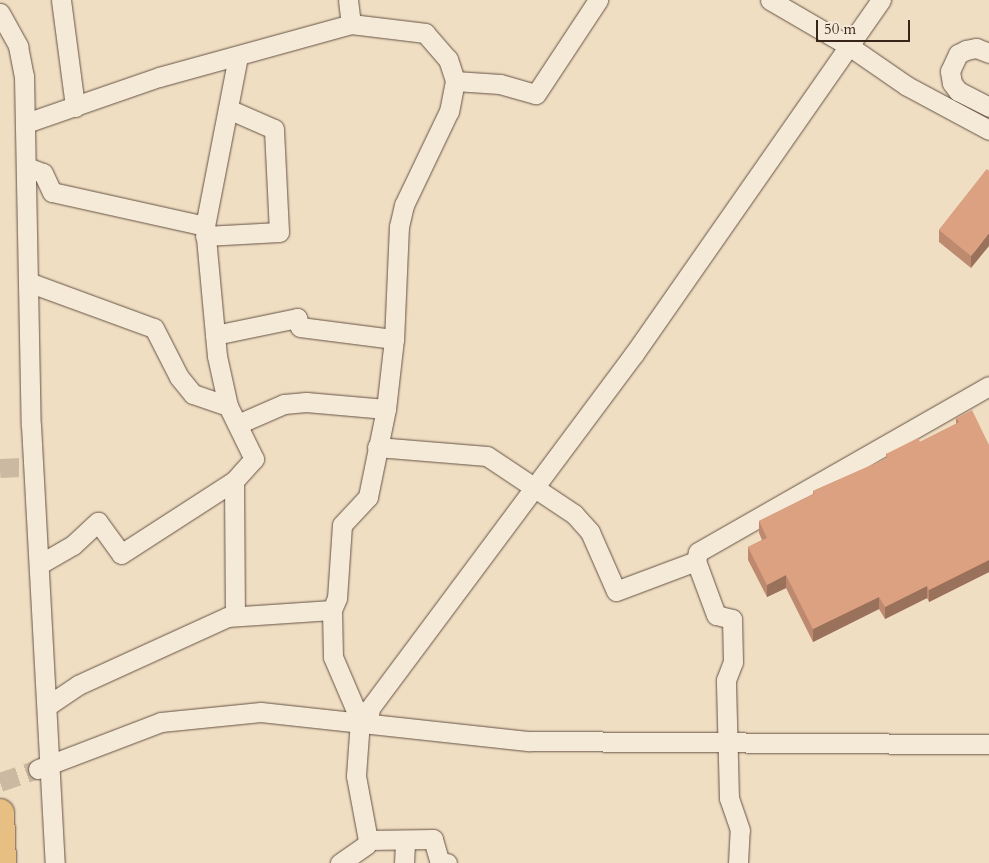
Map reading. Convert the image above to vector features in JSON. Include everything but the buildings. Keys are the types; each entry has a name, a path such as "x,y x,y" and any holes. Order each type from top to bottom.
{"highway":[{"path":"0,812 2,863"}],"street":[{"path":"6,0 3,16 22,61 26,122 28,282 27,467 40,564 48,706 45,767 55,863"},
{"path":"61,0 75,107"},
{"path":"348,0 350,24"},
{"path":"455,82 500,84 536,94 598,0"},
{"path":"770,0 849,46 907,86 989,130"},
{"path":"340,863 366,845 368,840 356,776 364,721 370,708 634,354 881,0"},
{"path":"26,122 159,77 238,57 350,24 425,33 448,59 455,82 450,111 404,205 399,226 394,339 386,409 368,497 342,525 337,598 332,610 333,658 364,721"},
{"path":"988,53 976,48 966,50 958,54 950,71 952,83 958,91 989,107"},
{"path":"40,564 48,563 73,545 98,522 121,554 234,481 254,459 228,406 215,335 205,231 238,57"},
{"path":"52,192 205,231 278,232 274,129 228,109"},
{"path":"27,167 43,173 52,192"},
{"path":"27,210 52,192"},
{"path":"28,282 154,328 179,377 193,394 228,406"},
{"path":"215,335 297,318 300,327 394,339"},
{"path":"738,863 740,830 729,798 727,743 726,680 733,662 732,619 716,615 696,561 698,552 989,386"},
{"path":"238,424 284,404 306,402 386,409"},
{"path":"377,447 486,456 574,514 590,532 616,591 696,561"},
{"path":"234,481 235,616"},
{"path":"48,706 78,685 209,624 235,616 332,610"},
{"path":"45,767 161,722 261,712 364,721 494,739 727,743 989,744"},
{"path":"368,840 405,841 432,839 440,863 447,863"},
{"path":"404,863 405,841"}],"tunnel":[{"path":"0,468 21,467"},
{"path":"0,782 38,769"}]}
